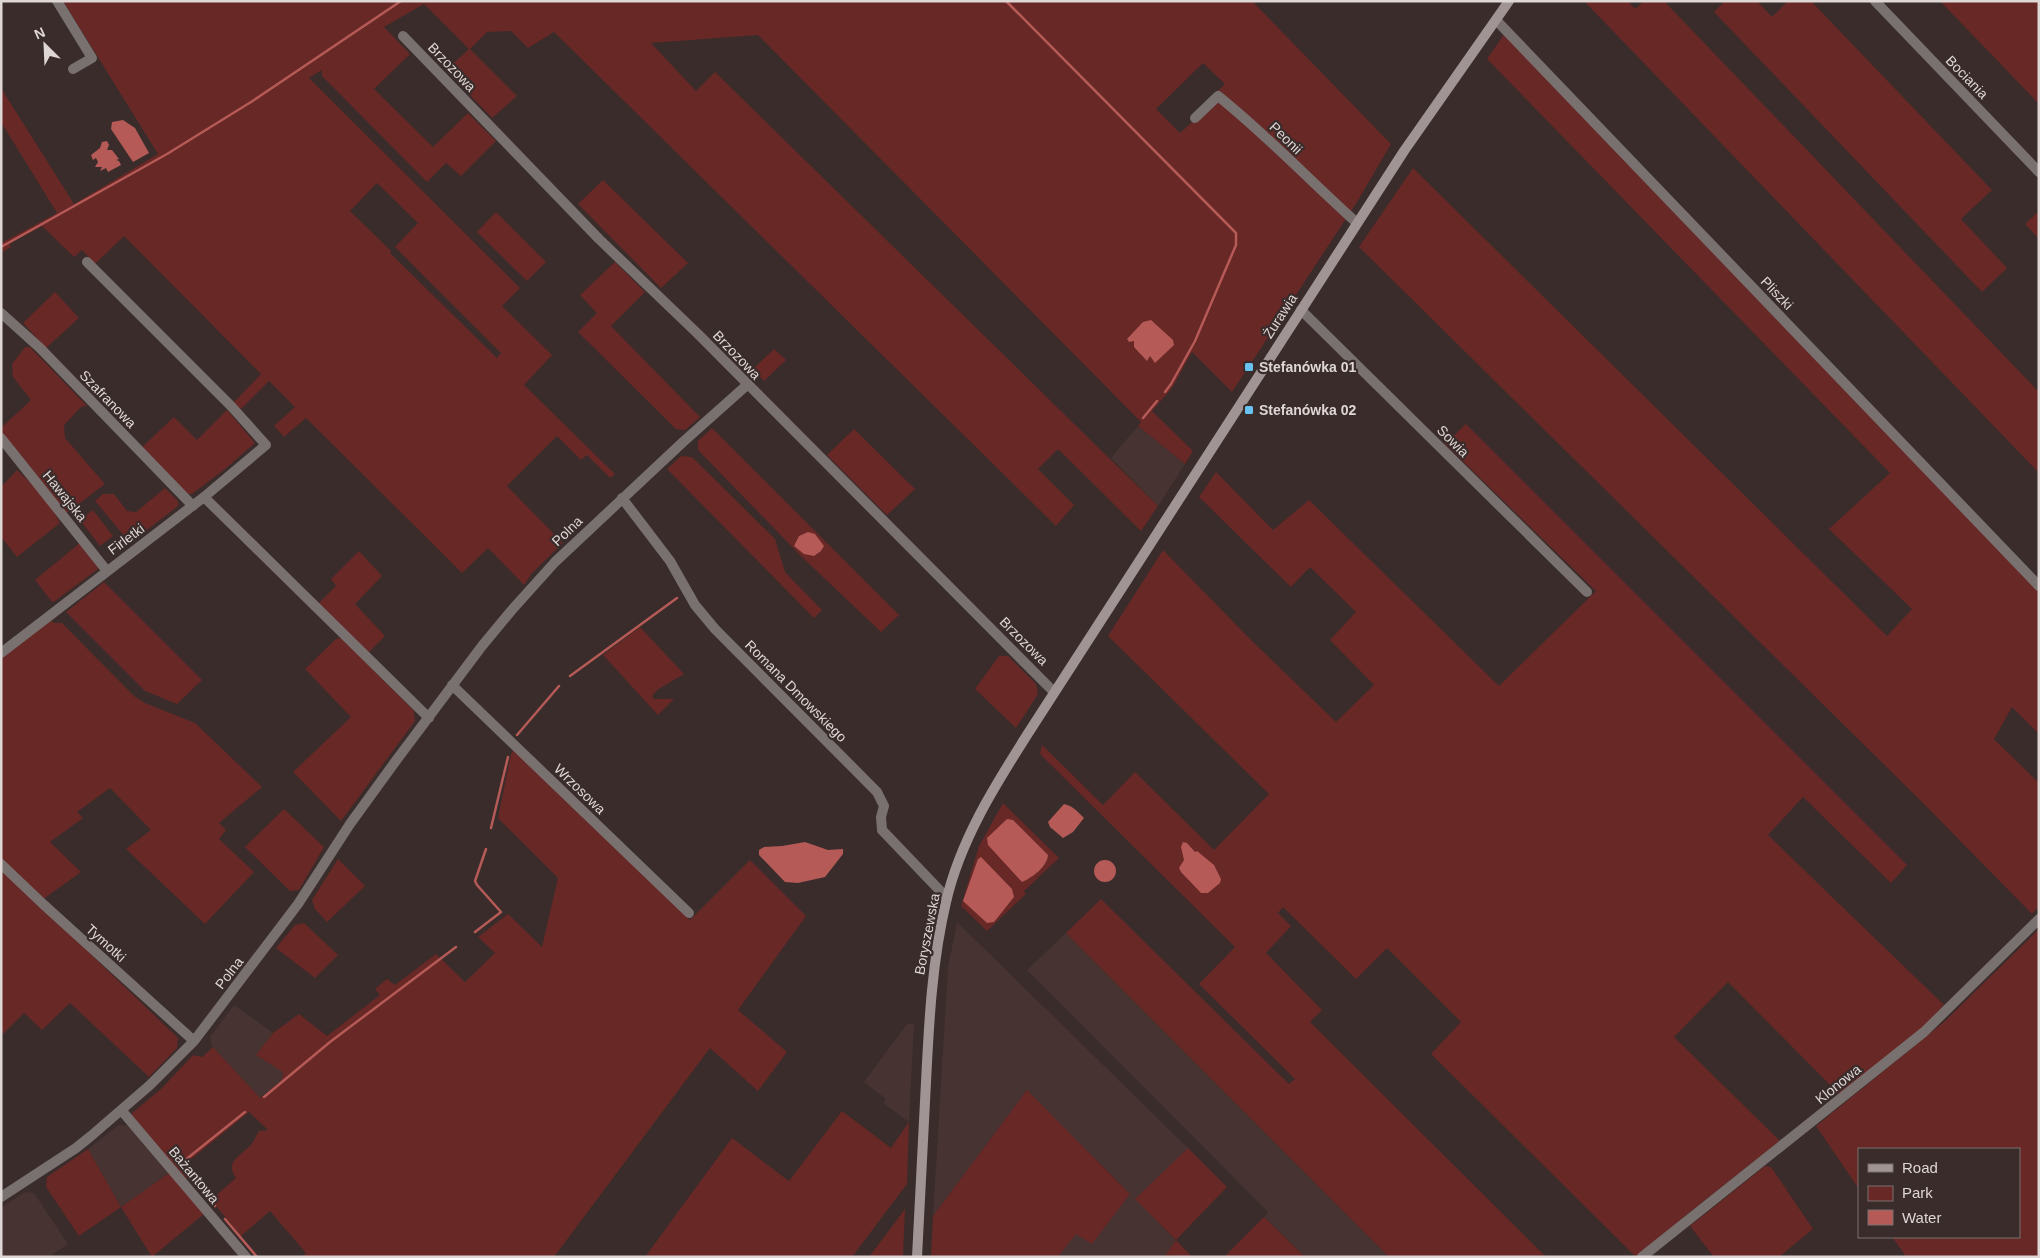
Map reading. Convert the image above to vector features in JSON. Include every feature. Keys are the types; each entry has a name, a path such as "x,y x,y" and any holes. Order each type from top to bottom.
{"main road":[{"name":"Żurawia","path":"1080,651 1404,151 1509,1"},
{"name":"Boryszewska","path":"917,1257 931,988 947,898 965,846 990,794 1080,651"}],"street":[{"path":"57,1 92,58 73,69"},
{"name":"Bociania","path":"1875,1 2039,172"},
{"name":"Pliszki","path":"1496,20 2039,586"},
{"name":"Brzozowa","path":"403,36 599,239 698,334 1054,692"},
{"name":"Peonii","path":"1195,118 1218,96 1269,140 1317,188 1357,223"},
{"name":"Firletki","path":"1,653 193,506 266,445 231,406 87,262"},
{"name":"Sowia","path":"1301,310 1587,592"},
{"name":"Szafranowa","path":"1,313 40,348 193,506"},
{"name":"Polna","path":"1,1198 76,1148 122,1111 168,1069 194,1041 298,904 350,824 486,641 555,562 622,498 747,385"},
{"name":"Hawajska","path":"1,438 108,571"},
{"path":"204,497 429,718"},
{"name":"Romana Dmowskiego","path":"622,498 666,556 695,605 715,629 877,792 884,806 881,817 882,830 947,898"},
{"name":"Wrzosowa","path":"452,685 689,913"},
{"name":"Tymotki","path":"1,864 194,1041"},
{"name":"Klonowa","path":"1642,1257 1924,1032 2039,919"},
{"name":"Bażantowa","path":"122,1111 246,1257"}],"shaded area":[{"path":"1138,426 1185,464 1158,506 1111,458"},
{"path":"957,922 1188,1148 1136,1199 1176,1241 1164,1257 1058,1257 1076,1233 1092,1243 1130,1194 1027,1090 933,1216 948,968"},
{"path":"1066,933 1389,1257 1305,1257 1264,1217 1268,1212 1027,970"},
{"path":"234,1005 273,1033 257,1055 283,1072 282,1081 259,1098 211,1045 210,1037"},
{"path":"907,1024 914,1024 909,1122 883,1103 886,1099 864,1082"},
{"path":"119,1125 129,1126 169,1173 121,1207 88,1149"},
{"path":"25,1192 34,1193 68,1244 49,1257 1,1257 1,1208"}],"green space":[{"path":"63,1 1252,1 1391,144 1357,202 1232,392 1192,352 1172,388 1152,411 1193,451 1185,464 1138,426 1141,422 758,35 651,43 696,91 715,72 1158,506 1141,531 1058,449 1038,469 1074,505 1056,526 554,32 528,48 511,31 487,32 470,49 517,96 492,118 446,70 469,49 424,4 384,27 410,54 374,89 433,147 468,113 496,141 461,176 446,163 427,182 322,76 322,70 309,78 520,288 502,306 552,355 524,385 615,474 610,478 587,455 581,460 557,436 507,486 563,543 532,573 524,585 488,548 462,573 306,418 284,437 274,426 295,407 269,381 240,410 234,402 261,374 124,236 95,264 82,250 74,257 42,226 9,244 11,247 1,253 1,243 57,213 1,122 1,88 74,204 158,154","holes":["1203,63 1225,84 1218,91 1222,95 1180,133 1156,109","377,183 418,223 395,247 501,353 497,358 350,211"]},
{"path":"1584,1 1628,1 1635,9 1644,1 1664,1 2039,392 2039,473"},
{"path":"1725,1 1757,1 1772,17 1788,1 1811,1 1992,190 1961,219 2007,268 1982,292 1714,12"},
{"path":"1940,1 2039,1 2039,104"},
{"path":"1505,33 2039,591 2039,734 2012,707 1994,739 2039,783 2039,906 2032,914 1923,803 1359,247 1413,168 1887,636 1912,609 1829,529 1890,473 1487,59"},
{"path":"603,180 688,263 661,288 578,204"},
{"path":"2039,211 2039,239 2025,224"},
{"path":"496,212 546,262 527,281 477,232"},
{"path":"615,262 645,292 611,326 700,417 685,430 676,429 578,332 597,313 580,295"},
{"path":"55,292 79,318 46,348 23,323"},
{"path":"25,347 30,347 87,406 81,407 64,425 65,438 105,484 67,513 1,434 1,428 31,400 13,377 12,364"},
{"path":"774,349 786,360 764,381 753,369"},
{"path":"227,410 255,443 192,494 187,494 142,447 174,417 197,440"},
{"path":"1466,424 1907,865 1891,883 1803,797 1768,835 1944,1005 1918,1032 1840,1095 1728,982 1674,1037 1780,1141 1636,1257 1431,1054 1461,1022 1387,948 1356,979 1283,907 1278,913 1291,926 1266,953 1322,1010 1310,1022 1546,1257 1389,1257 1066,933 1101,899 1289,1084 1295,1079 1199,984 1235,947 1040,754 1042,745 1103,805 1135,772 1214,850 1269,794 1108,636 1163,550 1251,640 1336,722 1374,685 1330,640 1356,612 1310,567 1291,587 1199,497 1216,472 1273,530 1309,500 1499,686 1596,591 1445,444"},
{"path":"712,428 899,615 881,632 803,558 698,450 698,441"},
{"path":"854,429 915,489 887,515 827,455"},
{"path":"681,456 692,457 775,539 785,572 822,610 814,618 667,469"},
{"path":"17,470 48,500 60,523 17,557 1,537 1,487"},
{"path":"165,488 178,501 178,506 130,543 95,501 103,494 114,494 127,511 136,512"},
{"path":"93,510 113,536 100,546 80,520"},
{"path":"81,542 97,562 98,569 52,602 35,580"},
{"path":"359,551 382,576 355,604 385,636 368,653 318,604 336,586 331,579"},
{"path":"104,582 202,680 177,704 145,691 66,612"},
{"path":"51,620 54,623 62,623 134,696 145,703 195,723 262,787 219,823 226,830 219,839 254,872 205,924 126,849 151,830 110,788 77,812 83,818 50,842 81,872 42,900 1,859 1,659"},
{"path":"640,627 684,674 657,690 652,696 654,699 674,699 658,715 603,655"},
{"path":"341,638 414,711 415,721 341,821 293,772 351,717 305,669 336,639"},
{"path":"999,656 1008,656 1036,684 1038,694 1016,728 975,689"},
{"path":"514,749 690,920 750,860 806,916 738,1010 787,1052 758,1091 710,1048 554,1257 302,1257 306,1253 270,1211 241,1236 211,1200 236,1178 232,1167 236,1158 249,1147 259,1131 268,1130 249,1112 184,1165 191,1175 185,1180 130,1115 162,1088 193,1055 202,1057 213,1047 260,1098 282,1080 283,1072 256,1055 273,1033 299,1014 327,1036 380,995 375,989 387,979 395,985 436,954 465,982 495,953 478,937 508,914 542,947 558,878 498,818 511,754"},
{"path":"1003,803 1059,858 1024,891 1026,894 987,931 961,906 979,846"},
{"path":"284,809 324,847 299,890 290,891 245,847"},
{"path":"338,859 365,886 327,922 315,909 312,900"},
{"path":"1,868 178,1038 177,1048 149,1077 70,1003 42,1030 24,1013 1,1036"},
{"path":"304,923 338,955 315,978 276,948 295,925"},
{"path":"2039,929 2039,1257 1903,1257 1905,1255 1893,1238 2020,1238 2020,1148 1858,1148 1858,1188 1816,1126 1944,1022"},
{"path":"1027,1090 1130,1194 1092,1244 1076,1234 1058,1257 931,1257 933,1216"},
{"path":"842,1111 891,1148 909,1122 907,1184 852,1257 645,1257 732,1138 789,1181"},
{"path":"1188,1148 1227,1187 1176,1240 1135,1199"},
{"path":"88,1149 121,1207 79,1236 46,1187 47,1177"},
{"path":"1765,1166 1771,1167 1813,1229 1779,1257 1714,1257 1690,1226"},
{"path":"169,1173 204,1214 152,1257 121,1207"},
{"path":"905,1209 903,1257 869,1257"},
{"path":"1264,1217 1305,1257 1224,1257"},
{"path":"1176,1240 1192,1257 1164,1257"}],"water":[{"path":"123,120 135,128 149,153 133,162 111,129 112,122"},
{"path":"107,141 109,145 107,150 112,150 119,159 116,160 121,165 108,172 106,168 100,171 102,167 95,167 98,162 96,158 93,160 91,155 100,148 102,142"},
{"path":"1151,320 1173,340 1174,345 1155,363 1150,356 1147,361 1134,347 1134,341 1129,342 1127,339 1143,322"},
{"path":"808,532 815,534 824,546 814,556 804,554 794,546 799,536"},
{"path":"1064,804 1072,807 1084,818 1073,832 1063,838 1050,827 1048,822"},
{"path":"1007,819 1013,820 1048,855 1045,864 1039,871 1022,882 988,845 987,838"},
{"path":"805,842 828,850 843,849 843,854 825,877 798,883 785,882 759,855 759,850 764,847"},
{"path":"1183,842 1187,843 1195,852 1197,851 1214,865 1221,879 1220,883 1208,893 1201,893 1179,868 1184,860 1181,847"},
{"path":"981,857 1012,889 1014,897 994,922 987,923 963,901 978,859"},
{"path":"1105,860 1113,863 1116,871 1113,879 1105,882 1097,879 1094,871 1097,863"}],"waterway":[{"path":"1,247 167,154 251,102 401,1"},
{"path":"1006,1 1236,233 1236,245 1195,341 1165,392"},
{"path":"1143,418 1157,401"},
{"path":"570,676 677,598"},
{"path":"517,735 559,686"},
{"path":"491,828 508,757"},
{"path":"475,932 501,912 475,881 486,849"},
{"path":"264,1097 330,1042 456,947"},
{"path":"187,1173 183,1164 184,1161 245,1112"},
{"path":"199,1187 215,1206"},
{"path":"225,1219 257,1257"}],"place":[{"name":"Stefanówka 01","path":"1249,367"},
{"name":"Stefanówka 02","path":"1249,410"}]}
